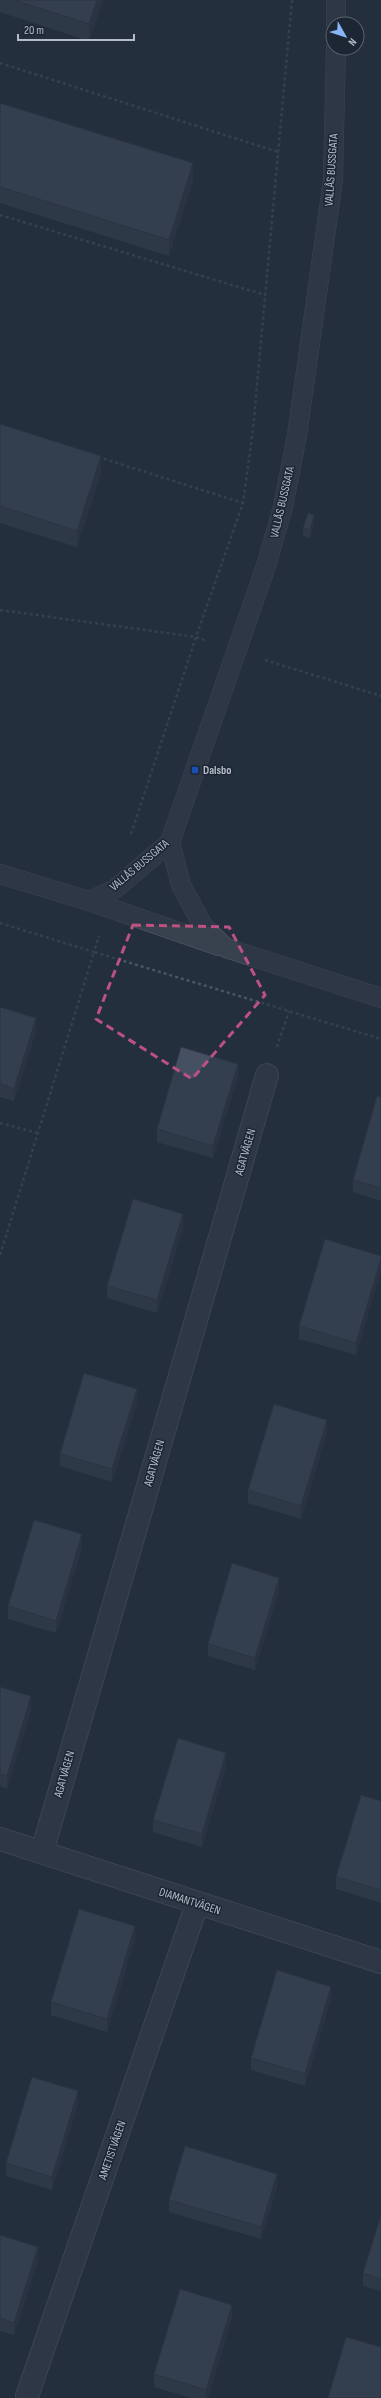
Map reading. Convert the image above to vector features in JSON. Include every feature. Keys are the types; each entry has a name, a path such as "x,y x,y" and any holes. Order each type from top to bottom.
{"street":[{"name":"AGATVÄGEN","path":"42,1852 267,1075"},
{"name":"DIAMANTVÄGEN","path":"0,1839 197,1904 381,1962"},
{"name":"AMETISTVÄGEN","path":"27,2396 197,1904"}],"lane":[{"path":"336,0 336,16"},
{"name":"VALLÅS BUSSGATA","path":"89,901 115,889 170,842 238,651 281,515 297,435 333,180 336,56"},
{"path":"170,842 181,885 202,926 226,948"},
{"path":"0,874 109,907 226,948 381,998"}],"path":[{"path":"131,836 196,637 243,503 252,429 292,0"},
{"path":"0,63 278,152"},
{"path":"0,215 265,295"},
{"path":"91,455 243,503"},
{"path":"0,610 196,637 381,696"},
{"path":"0,1255 109,907"},
{"path":"0,923 381,1039"},
{"path":"267,1075 289,1011"},
{"path":"0,1123 38,1133"}],"highlighted area":[{"path":"133,925 229,927 265,995 192,1079 96,1019"}],"building":[{"path":"14,0 97,0 89,24"},
{"path":"0,103 193,163 169,240 0,187"},
{"path":"0,424 101,456 77,531 0,506"},
{"path":"308,513 314,515 310,530 303,528"},
{"path":"0,1007 36,1018 14,1089 0,1084"},
{"path":"181,1047 238,1064 213,1146 157,1129"},
{"path":"377,1096 381,1097 381,1188 353,1180"},
{"path":"133,1199 183,1214 157,1300 107,1286"},
{"path":"325,1239 381,1256 356,1343 299,1326"},
{"path":"84,1373 137,1389 112,1469 60,1454"},
{"path":"274,1404 327,1420 301,1506 248,1490"},
{"path":"34,1520 82,1534 56,1621 8,1606"},
{"path":"232,1563 279,1578 255,1658 208,1644"},
{"path":"0,1687 31,1696 7,1776 0,1774"},
{"path":"178,1738 226,1753 202,1834 153,1820"},
{"path":"361,1795 381,1801 381,1890 336,1877"},
{"path":"79,1909 135,1926 107,2019 51,2002"},
{"path":"277,1970 331,1987 305,2074 251,2058"},
{"path":"32,2077 78,2091 52,2177 6,2163"},
{"path":"185,2146 277,2174 261,2227 169,2200"},
{"path":"381,2215 381,2279 363,2273"},
{"path":"0,2235 38,2247 14,2323 0,2318"},
{"path":"180,2289 232,2305 206,2390 154,2374"},
{"path":"346,2337 381,2347 381,2398 328,2398"}],"place":[{"name":"Dalsbo","path":"195,770"}]}
